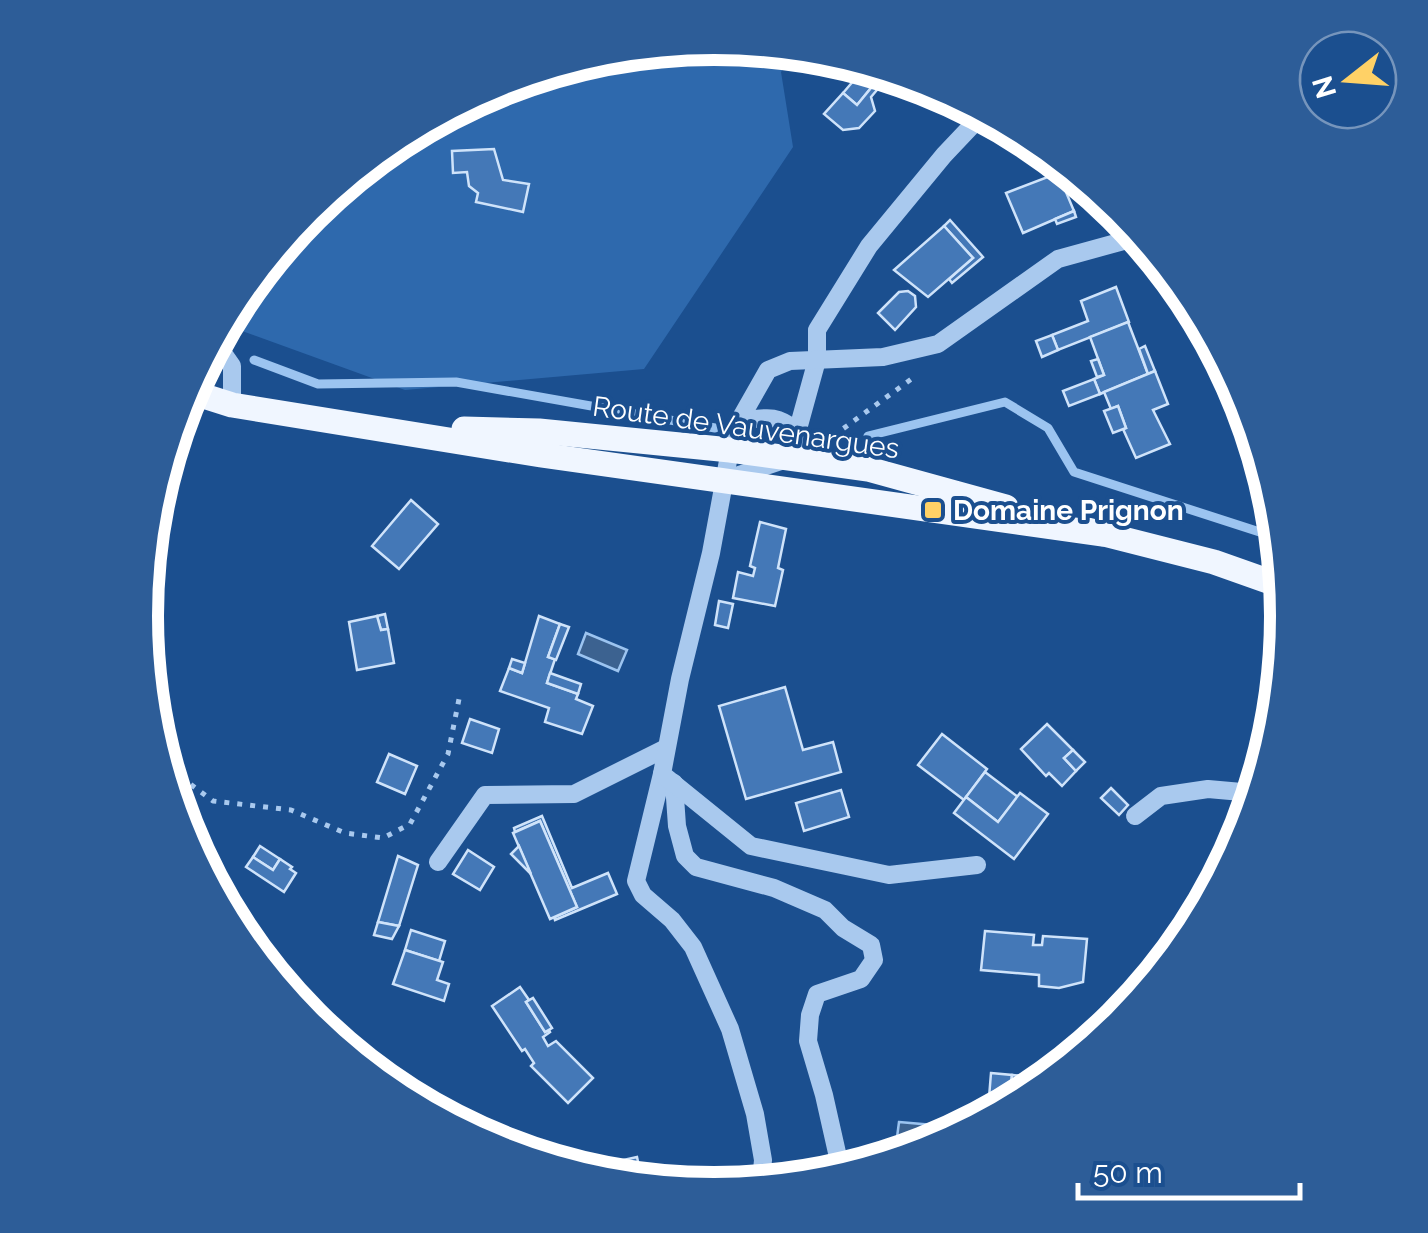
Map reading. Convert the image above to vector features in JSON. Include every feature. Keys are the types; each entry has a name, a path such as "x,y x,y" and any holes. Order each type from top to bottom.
{"main road":[{"name":"Route de Vauvenargues","path":"203,396 232,406 522,452 1103,534"},
{"name":"Route de Vauvenargues","path":"374,428 540,431 868,469 1214,562 1269,581"}],"street":[{"path":"724,480 790,458 817,360 817,330 869,246 973,124"},
{"path":"838,1159 808,1040 810,1015 817,994 861,979 874,960 871,945 843,928 826,910 774,888 696,867 685,856 668,779 666,748 712,552 730,450 740,421 768,370 790,361 883,356 938,344 1058,259 1124,241"},
{"path":"224,354 232,366 232,406"},
{"path":"740,421 772,417 785,421 796,431"},
{"path":"438,862 485,795 574,794 666,748"},
{"path":"668,779 751,846 889,876 977,865"},
{"path":"668,779 636,881 642,895 672,920 693,947 730,1029 755,1114 762,1171"},
{"path":"1135,816 1161,796 1208,789 1242,792"}],"path":[{"path":"830,438 936,361 938,344"},
{"path":"181,777 213,801 291,810 345,833 384,838 410,824 448,754 460,694"}],"shaded area":[{"path":"678,61 786,65 781,72 793,147 644,369 405,390 237,329 272,278 347,198 405,154 468,117 570,79"},
{"path":"586,633 627,650 618,671 578,654"},
{"path":"899,1122 939,1126 927,1131 896,1142"}],"building":[{"path":"855,78 874,84 857,105 843,93"},
{"path":"874,84 880,86 871,97 875,111 859,128 843,130 824,114 843,93 857,105"},
{"path":"494,149 503,180 529,184 523,212 476,202 478,193 469,186 467,172 453,173 452,151"},
{"path":"1053,175 1062,182 1074,211 1023,233 1006,193"},
{"path":"1074,211 1076,217 1057,224 1055,219"},
{"path":"950,220 983,257 952,283 949,279 973,258 944,226"},
{"path":"944,226 973,258 928,297 894,270"},
{"path":"1116,287 1129,322 1058,350 1052,335 1088,321 1081,301"},
{"path":"908,291 915,296 916,307 895,330 878,313 899,292"},
{"path":"1128,322 1148,374 1100,394 1094,379 1104,375 1090,337"},
{"path":"1052,335 1058,350 1042,357 1036,341"},
{"path":"1145,346 1155,371 1148,374 1139,349"},
{"path":"1098,359 1104,375 1097,377 1091,361"},
{"path":"1155,371 1168,404 1153,410 1170,444 1136,458 1118,406 1111,409 1104,392"},
{"path":"1094,379 1100,394 1069,406 1063,391"},
{"path":"1118,406 1126,428 1113,433 1104,411"},
{"path":"411,500 438,524 399,569 372,546"},
{"path":"760,522 786,529 775,606 733,598 738,572 753,576 755,568 750,566"},
{"path":"719,601 733,604 728,628 715,625"},
{"path":"385,614 388,629 381,630 377,616"},
{"path":"377,616 381,630 388,629 394,663 357,670 349,622"},
{"path":"539,616 560,624 548,657 555,659 547,683 578,694 576,699 593,706 582,734 545,722 549,708 500,691 509,668 522,673"},
{"path":"560,624 569,627 556,660 548,657"},
{"path":"512,659 525,663 522,673 509,668"},
{"path":"550,673 581,684 578,694 547,683"},
{"path":"785,687 803,750 833,742 841,772 746,799 719,706"},
{"path":"470,719 499,729 492,753 462,743"},
{"path":"1047,724 1073,750 1064,758 1076,771 1062,786 1049,773 1046,776 1021,749"},
{"path":"942,734 987,769 964,800 918,765"},
{"path":"1073,750 1085,762 1076,771 1064,758"},
{"path":"389,754 417,766 405,794 377,782"},
{"path":"985,772 1018,797 998,822 966,797"},
{"path":"1111,788 1128,805 1119,815 1101,798"},
{"path":"841,790 849,817 804,831 796,803"},
{"path":"1020,793 1048,814 1014,859 954,813 966,797 998,822"},
{"path":"542,816 572,888 608,873 617,894 555,920 554,917 577,907 540,821 515,832 514,828"},
{"path":"540,821 577,907 550,919 513,833"},
{"path":"260,846 280,859 273,870 253,857"},
{"path":"519,846 531,874 511,854"},
{"path":"468,850 494,867 480,890 453,874"},
{"path":"398,856 418,865 399,926 378,922"},
{"path":"253,857 273,870 280,859 292,867 296,873 284,892 246,867"},
{"path":"378,922 399,926 392,939 374,935"},
{"path":"411,930 445,941 439,961 405,950"},
{"path":"985,931 1034,935 1033,945 1042,945 1043,936 1087,939 1083,982 1059,988 1039,986 1039,975 981,970"},
{"path":"405,950 443,962 437,980 449,984 444,1001 393,984"},
{"path":"520,987 545,1032 550,1032 543,1037 548,1046 556,1041 593,1078 568,1103 531,1066 534,1063 525,1049 522,1051 492,1006"},
{"path":"533,998 552,1028 545,1032 526,1002"},
{"path":"991,1073 1012,1075 1011,1086 989,1100"},
{"path":"1012,1075 1027,1076 1023,1079 1011,1086"},
{"path":"637,1157 639,1168 610,1163"}],"waterway":[{"path":"254,360 318,384 456,382 715,428"},
{"path":"868,436 1005,402 1048,428 1074,472 1264,533"}],"place":[{"name":"Domaine Prignon","path":"933,510"}]}
